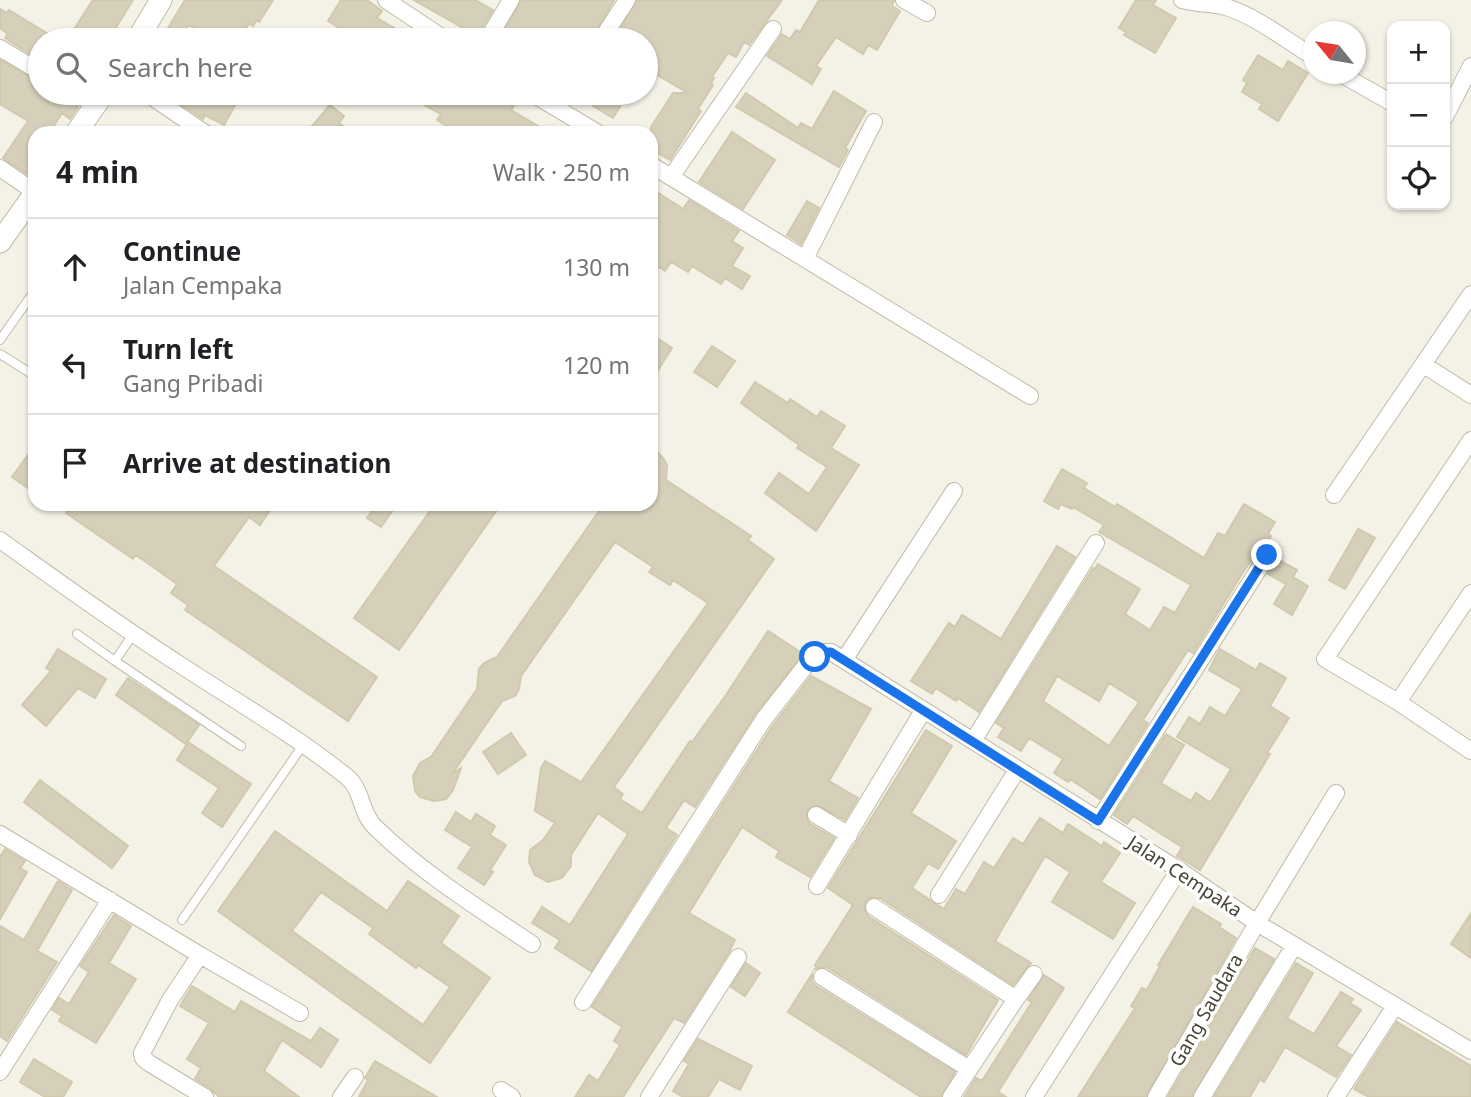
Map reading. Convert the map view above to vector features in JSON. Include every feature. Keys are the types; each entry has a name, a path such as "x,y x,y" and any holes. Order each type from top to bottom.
{"street":[{"path":"386,0 428,28"},
{"path":"494,28 511,0"},
{"path":"609,28 627,0"},
{"path":"904,0 927,13"},
{"path":"1182,0 1224,6 1268,27 1303,50"},
{"path":"143,28 156,2"},
{"path":"671,177 773,29"},
{"path":"0,48 28,65"},
{"path":"1450,107 1471,66"},
{"path":"1359,84 1387,100"},
{"path":"81,126 96,105"},
{"path":"164,105 195,126"},
{"path":"552,105 587,126"},
{"path":"805,259 874,122"},
{"path":"0,168 28,187"},
{"path":"658,169 1030,396"},
{"path":"0,242 28,202"},
{"path":"1334,495 1471,294"},
{"path":"1424,365 1471,395"},
{"path":"1471,440 1325,659 1398,702 1471,750"},
{"path":"583,1002 768,713 807,664 822,652 838,656 954,491"},
{"path":"0,540 133,634 303,745 350,779 365,815 375,827 444,886 533,944"},
{"path":"973,741 1097,543"},
{"path":"1098,821 1267,555"},
{"path":"1398,702 1471,593"},
{"name":"Jalan Cempaka","path":"838,656 1179,870 1256,923 1471,1051"},
{"path":"817,886 923,711"},
{"path":"939,895 1017,770"},
{"name":"Gang Saudara","path":"1156,1097 1256,923 1336,793"},
{"path":"816,816 849,835"},
{"path":"0,834 300,1013"},
{"path":"1034,1097 1179,870"},
{"path":"0,1072 110,901"},
{"path":"874,907 1016,999"},
{"path":"1202,1097 1294,946"},
{"path":"200,955 170,1000 142,1053 149,1063 205,1097"},
{"path":"649,1097 738,957"},
{"path":"951,1097 1034,974"},
{"path":"822,976 968,1069"},
{"path":"1336,1097 1395,1006"},
{"path":"341,1097 355,1077"}],"lane":[{"path":"0,340 28,300"},
{"path":"0,354 28,372"},
{"path":"77,634 241,746"},
{"path":"115,661 133,634"},
{"path":"182,920 303,745"}],"building":[{"path":"93,0 133,0 116,28 75,28"},
{"path":"185,0 273,0 259,22 257,20 253,26 249,23 246,28 195,28 189,25 187,28 168,28"},
{"path":"341,0 367,0 382,11 377,18 394,28 339,28 328,21"},
{"path":"414,0 475,0 493,10 482,28 463,28"},
{"path":"521,0 614,0 598,28 506,28"},
{"path":"637,0 782,0 749,45 744,42 736,57 728,53 712,77 713,85 698,109 701,111 670,160 658,153 658,126 652,126 673,93 688,93 658,75 658,28 620,28"},
{"path":"819,0 894,0 892,6 900,11 877,50 868,45 863,54 836,37 816,66 821,69 812,84 767,56 782,34 790,39 796,30 800,32"},
{"path":"1136,0 1156,0 1153,5 1176,18 1155,53 1124,35 1126,32 1119,28"},
{"path":"0,9 7,13 9,10 38,28 28,28 28,53 5,38 8,34 0,28"},
{"path":"1258,55 1283,70 1288,61 1303,70 1303,81 1278,121 1259,109 1262,104 1242,92 1247,83 1243,80"},
{"path":"0,60 28,75 28,105 78,107 70,119 62,113 54,126 28,126 28,174 3,158 28,121 0,104"},
{"path":"834,91 866,111 845,148 848,150 839,167 736,107 746,93 798,128 801,123 812,129"},
{"path":"182,105 235,105 224,125 205,115 203,119"},
{"path":"330,105 344,116 339,123 343,126 312,126"},
{"path":"425,105 514,105 511,110 538,126 447,126 437,120 441,114"},
{"path":"594,105 621,105 613,118"},
{"path":"732,132 775,160 743,209 699,182"},
{"path":"658,193 683,209 689,200 739,231 732,241 743,248 732,266 750,276 742,289 725,278 721,284 692,266 688,272 671,262 665,271 658,266"},
{"path":"807,201 819,208 801,244 787,235"},
{"path":"658,339 672,348 658,370"},
{"path":"712,346 735,361 717,387 694,372"},
{"path":"755,382 788,403 790,399 817,417 821,411 845,426 831,448 859,465 816,531 765,493 779,473 809,494 827,467 797,448 799,445 741,403"},
{"path":"658,453 667,465 666,480 751,536 748,540 774,559 614,787 623,794 620,799 642,813 768,631 803,654 756,713 695,807 684,800 666,828 677,835 591,971 555,948 560,940 532,923 542,907 570,925 628,834 598,813 571,855 571,866 562,878 548,882 535,875 529,862 530,850 543,840 555,823 535,811 541,768 545,761 581,782 708,603 673,580 670,585 649,572 653,567 615,542 521,676 515,696 502,701 452,774 461,768 453,790 446,799 434,801 420,797 415,791 413,776 420,763 431,757 477,689 479,669 484,663 497,657 599,511 658,511"},
{"path":"28,455 28,488 12,477"},
{"path":"1062,469 1087,483 1084,488 1115,507 1117,504 1204,558 1218,533 1225,536 1244,504 1275,522 1268,534 1271,536 1266,546 1259,550 1245,569 1193,653 1188,650 1143,720 1148,723 1100,799 1070,779 1068,782 1054,773 1063,759 1029,738 1021,751 998,737 1004,728 996,723 1098,564 1140,589 1125,614 1150,630 1164,607 1175,613 1191,585 1099,532 1104,525 1073,507 1072,509 1061,504 1058,509 1044,501","holes":["1057,676 1099,701 1109,683 1139,702 1109,746 1043,701"]},
{"path":"269,511 260,525 249,517 214,566 377,677 348,721 185,610 188,605 171,593 177,584 136,555 133,559 66,513"},
{"path":"372,511 392,511 381,527 367,518"},
{"path":"430,511 496,511 399,650 354,618"},
{"path":"1358,529 1375,538 1345,589 1329,580"},
{"path":"1057,546 1075,557 979,712 958,698 956,701 936,688 932,694 911,681 949,623 955,627 962,615 1001,639"},
{"path":"1277,559 1297,570 1293,577 1308,586 1292,615 1274,604 1286,584 1268,574"},
{"path":"58,649 106,679 95,698 78,688 46,726 22,705 51,671 46,668"},
{"path":"1220,649 1256,670 1260,663 1286,678 1270,706 1289,718 1200,870 1177,856 1182,847 1133,816 1127,824 1114,815 1166,734 1184,745 1161,783 1191,801 1196,793 1209,802 1212,800 1231,769 1177,737 1189,717 1200,724 1210,707 1225,716 1242,689 1209,670"},
{"path":"811,676 871,709 829,781 858,798 845,820 817,805 807,810 810,824 834,838 810,877 776,857 779,851 742,827 689,913 735,940 729,952 684,1023 674,1018 623,1097 575,1097 589,1075 598,1081 620,1045 614,1041 622,1027 592,1007 773,725"},
{"path":"128,678 199,725 186,744 116,695"},
{"path":"926,730 952,746 911,813 956,841 938,869 928,863 912,888 944,909 956,889 965,894 984,862 994,868 1013,838 1023,844 1040,818 1063,833 1068,824 1102,846 1104,842 1120,853 1101,882 1135,903 1113,939 1052,902 1070,872 1045,856 995,941 1031,963 1013,985 880,898 869,898 864,907 868,916 998,1000 966,1055 828,968 815,969 853,905 828,888"},
{"path":"511,733 526,755 498,774 483,752"},
{"path":"188,742 251,784 222,827 202,813 219,788 177,760"},
{"path":"40,780 128,846 112,868 24,802"},
{"path":"456,812 471,822 476,814 495,826 490,835 506,845 484,885 458,868 472,847 445,830"},
{"path":"275,831 387,911 408,881 459,916 441,943 490,978 430,1063 218,911","holes":["321,892 373,928 369,934 416,968 418,965 450,987 423,1025 292,931"]},
{"path":"5,849 25,861 20,868 27,872 0,919 0,857"},
{"path":"58,881 72,890 37,951 57,962 7,1041 0,1036 0,926 24,940"},
{"path":"1193,907 1221,924 1219,927 1236,938 1146,1097 1078,1097 1135,1008 1131,1006 1142,988 1147,990 1160,966 1158,965"},
{"path":"1471,913 1471,958 1451,944"},
{"path":"114,915 131,926 109,963 136,979 96,1043 59,1021 62,1016 52,1010 59,998 69,1004 89,972 80,966"},
{"path":"1255,948 1274,959 1192,1097 1168,1097"},
{"path":"746,963 760,973 745,996 731,987"},
{"path":"1296,963 1313,973 1287,1018 1314,1034 1341,992 1353,999 1350,1003 1361,1010 1336,1046 1351,1055 1336,1077 1285,1047 1264,1082 1260,1079 1250,1097 1214,1097"},
{"path":"812,974 812,981 816,986 955,1072 941,1097 921,1097 788,1012"},
{"path":"1044,975 1064,988 998,1092 1006,1097 964,1097 976,1078 982,1081 1032,1002 1028,1000"},
{"path":"192,986 235,1012 241,1001 311,1041 320,1028 338,1040 321,1067 282,1040 264,1071 299,1097 219,1097 195,1079 201,1068 187,1059 209,1023 180,1006"},
{"path":"1397,1022 1471,1066 1471,1097 1369,1097 1354,1089"},
{"path":"698,1039 752,1066 740,1090 719,1079 708,1097 683,1097 673,1091 689,1064 684,1061"},
{"path":"34,1059 72,1082 63,1097 45,1097 20,1082"},
{"path":"375,1061 437,1097 359,1097 368,1080 365,1078"}],"route":[{"path":"815,657 822,652 831,652 1098,821 1267,555"}]}
